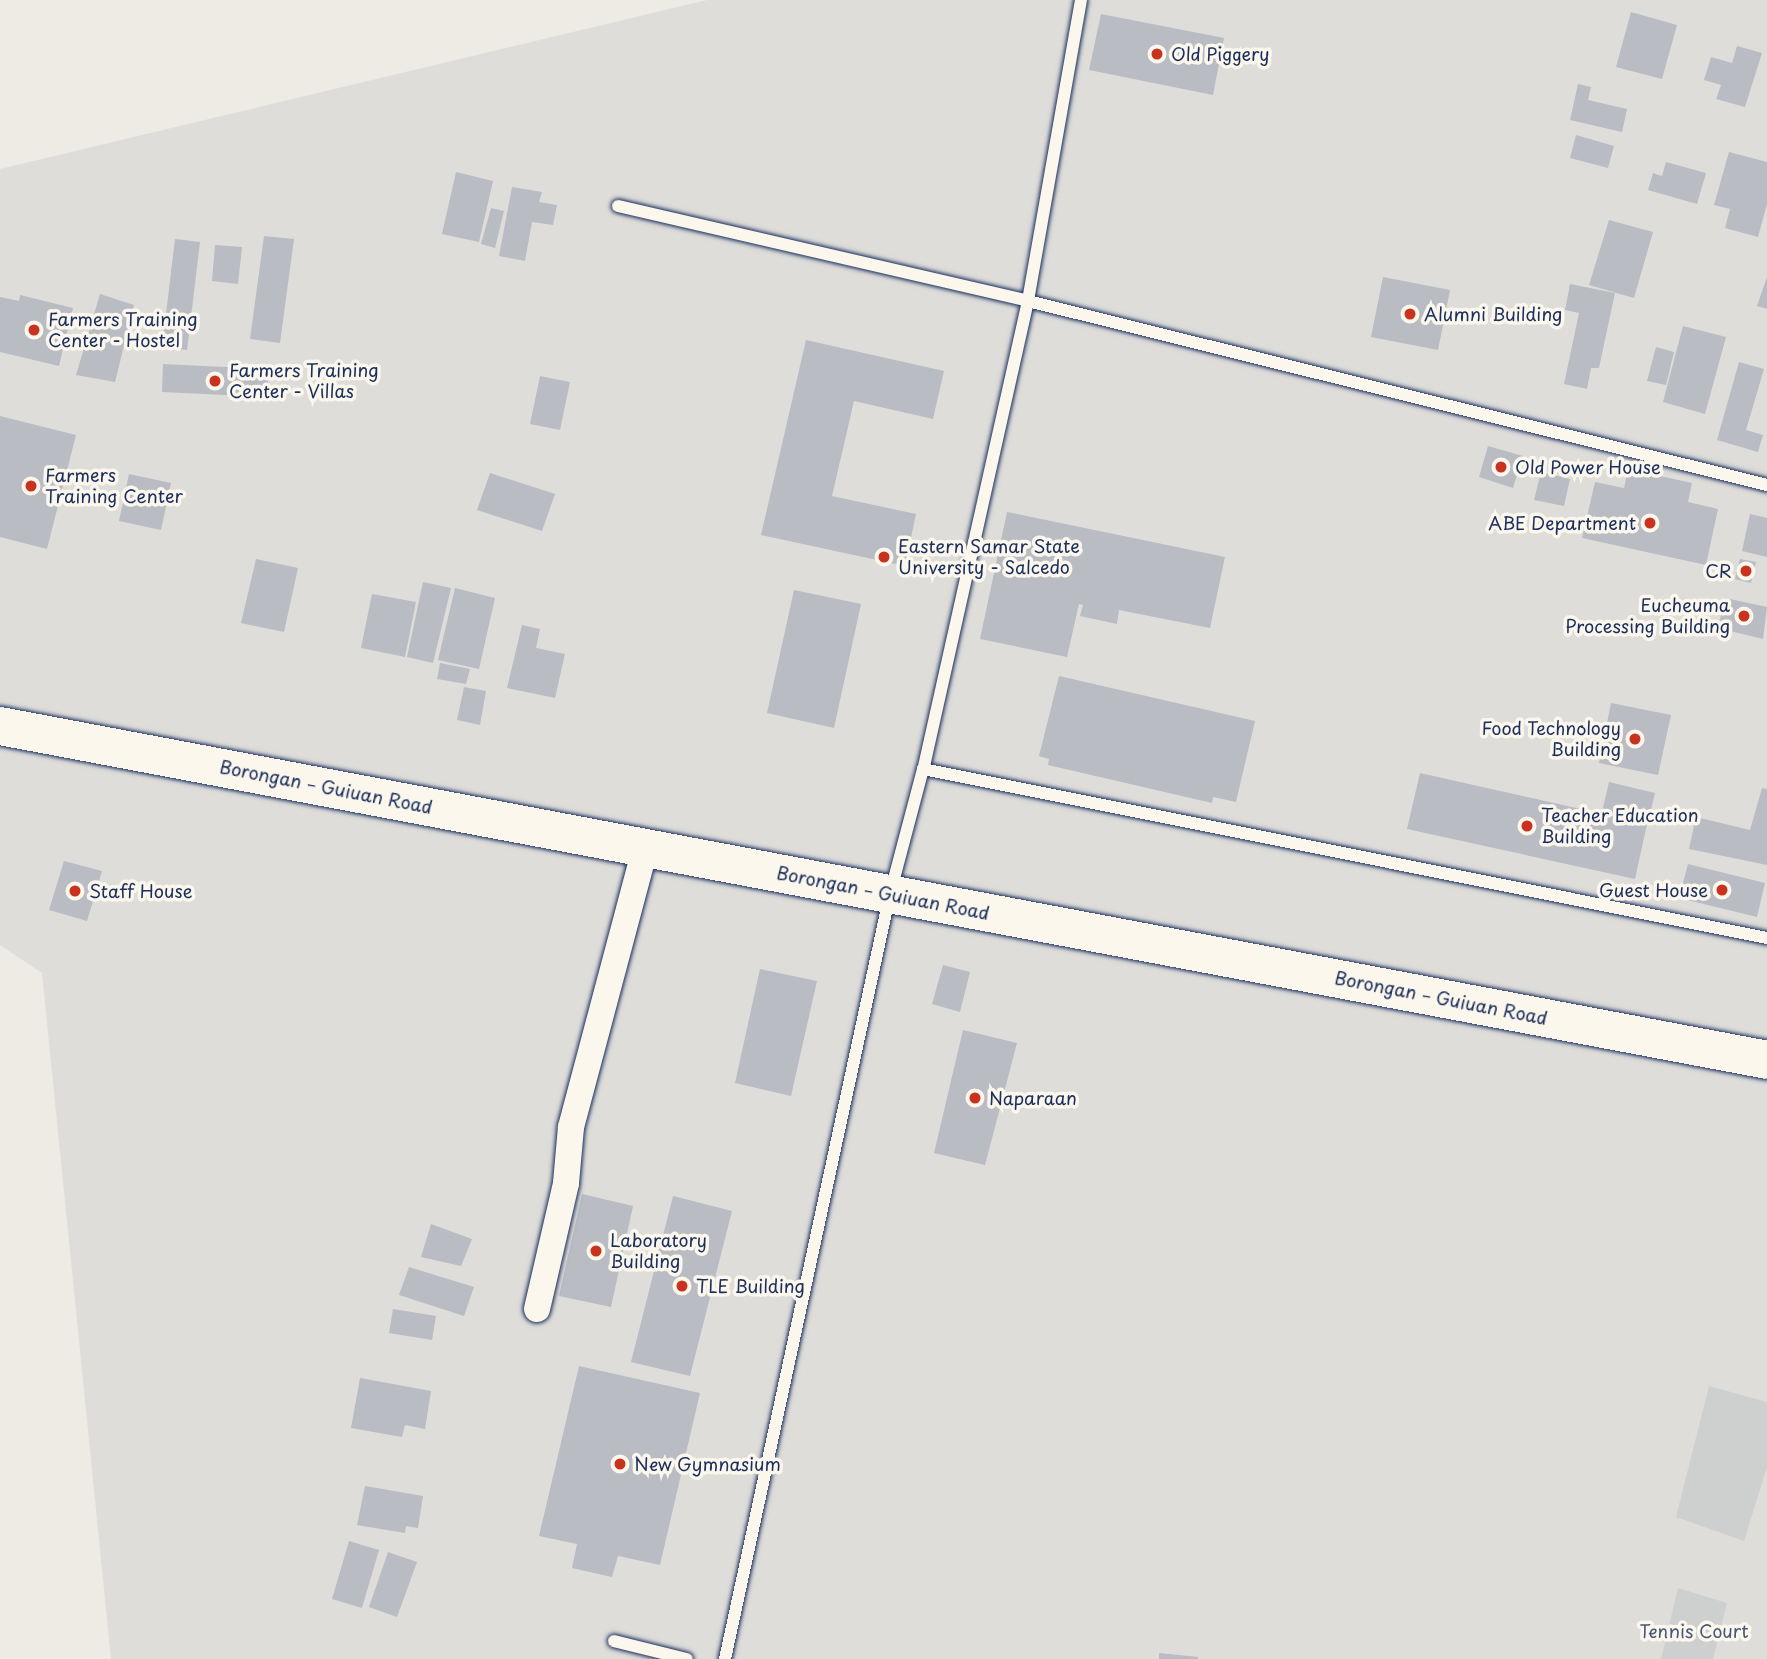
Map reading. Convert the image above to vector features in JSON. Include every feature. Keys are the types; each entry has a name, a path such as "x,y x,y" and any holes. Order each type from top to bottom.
{"main road":[{"name":"Borongan – Guiuan Road","path":"0,726 1767,1060"}],"street":[{"path":"537,1309 566,1183 571,1127 645,848"}],"lane":[{"path":"725,1659 890,894 923,769 1028,301 1081,0"},
{"path":"618,206 1028,301 1767,485"},
{"path":"923,769 1767,937"},
{"path":"614,1641 687,1659"}],"shaded area":[{"name":"Eastern Samar State University - Salcedo","path":"707,0 1767,0 1767,1659 111,1659 42,973 0,945 0,169"}],"green space":[{"path":"1709,1386 1767,1402 1767,1467 1744,1541 1676,1517"},
{"name":"Tennis Court","path":"1678,1588 1727,1603 1713,1659 1661,1659"}],"building":[{"path":"1631,12 1677,25 1662,79 1616,67"},
{"name":"Old Piggery","path":"1101,14 1224,38 1213,95 1089,70"},
{"path":"1737,46 1762,53 1745,107 1716,99 1721,85 1704,80 1711,57 1732,63"},
{"path":"1578,84 1591,87 1588,100 1627,109 1622,132 1570,120"},
{"path":"1576,135 1614,146 1608,168 1570,158"},
{"path":"1729,152 1767,162 1767,204 1758,237 1725,228 1730,209 1714,205"},
{"path":"1666,162 1706,173 1697,204 1648,190 1653,173 1662,176"},
{"path":"456,172 493,181 479,242 442,234"},
{"path":"512,187 542,192 539,202 557,205 553,225 532,222 525,261 499,256"},
{"path":"491,208 504,211 495,248 481,244"},
{"path":"1609,220 1653,232 1634,298 1589,285"},
{"path":"264,236 294,239 280,343 250,339"},
{"name":"Farmers Training Center - Villas","path":"175,239 200,242 187,350 162,347"},
{"path":"215,245 242,247 238,284 212,281"},
{"name":"Alumni Building","path":"1383,277 1450,290 1438,350 1371,337"},
{"path":"1767,277 1767,309 1757,306"},
{"path":"1570,284 1615,293 1599,368 1591,368 1587,389 1564,384 1579,313 1565,310"},
{"path":"100,294 134,305 115,382 76,375"},
{"name":"Farmers Training Center - Hostel","path":"20,295 73,308 59,366 0,352 0,297 19,301"},
{"path":"1683,326 1726,337 1705,414 1663,402"},
{"path":"806,340 944,371 933,419 854,401 832,496 916,514 905,566 761,535"},
{"path":"1656,347 1674,352 1666,385 1647,381"},
{"path":"1739,362 1764,369 1746,430 1763,435 1758,452 1717,440"},
{"name":"Farmers Training Center - Villas","path":"163,364 269,369 267,397 162,392"},
{"path":"540,376 570,382 560,430 530,424"},
{"name":"Farmers Training Center","path":"0,416 76,435 47,549 0,537"},
{"name":"Old Power House","path":"1488,446 1523,456 1513,488 1479,477"},
{"name":"ABE Department","path":"1628,469 1692,483 1688,502 1718,509 1706,565 1582,538 1595,482 1624,488"},
{"path":"1541,472 1570,479 1564,506 1534,500"},
{"path":"490,473 555,494 542,531 477,510"},
{"path":"129,474 171,483 161,530 119,521"},
{"path":"1007,512 1225,557 1210,628 1119,610 1117,624 1080,616 1083,605 1079,604 1067,657 980,639"},
{"path":"1750,514 1767,518 1767,557 1742,551"},
{"path":"256,559 298,568 284,632 241,623"},
{"name":"CR","path":"1740,559 1756,562 1751,583 1735,579"},
{"path":"423,582 451,588 433,663 407,657"},
{"path":"455,588 495,598 479,669 438,660"},
{"path":"794,590 861,604 834,728 767,713"},
{"path":"372,594 416,602 405,657 361,648"},
{"name":"Eucheuma Processing Building","path":"1725,598 1767,607 1763,639 1718,628"},
{"path":"522,625 540,629 536,648 565,654 555,698 507,688"},
{"path":"440,663 470,669 466,684 437,679"},
{"path":"1059,676 1255,721 1236,802 1213,797 1212,803 1048,765 1049,759 1039,756"},
{"path":"464,687 486,691 480,725 457,720"},
{"name":"Food Technology Building","path":"1611,703 1671,715 1658,775 1599,763"},
{"name":"Teacher Education Building","path":"1420,773 1647,824 1635,879 1407,829"},
{"path":"1609,782 1655,793 1648,822 1602,812"},
{"path":"1762,788 1767,789 1767,865 1689,849 1696,817 1750,830"},
{"name":"Staff House","path":"64,861 102,871 87,921 49,910"},
{"name":"Guest House","path":"1688,864 1765,883 1757,917 1679,898"},
{"path":"943,965 970,972 960,1012 932,1004"},
{"path":"760,969 817,981 791,1096 735,1083"},
{"name":"Naparaan","path":"963,1030 1017,1043 985,1165 934,1153"},
{"name":"Laboratory Building","path":"582,1194 633,1206 611,1307 559,1296"},
{"name":"TLE Building","path":"673,1196 732,1211 690,1376 631,1362"},
{"path":"431,1224 472,1239 461,1266 421,1257"},
{"path":"409,1267 474,1287 464,1316 399,1295"},
{"path":"393,1309 436,1316 432,1340 389,1333"},
{"name":"New Gymnasium","path":"579,1366 700,1393 660,1565 618,1556 612,1577 572,1568 577,1544 539,1536"},
{"path":"360,1378 431,1391 425,1429 405,1425 402,1437 351,1428"},
{"path":"365,1486 423,1496 418,1528 406,1526 405,1533 357,1525"},
{"path":"349,1541 379,1550 362,1608 332,1599"},
{"path":"388,1552 417,1562 397,1617 369,1607"},
{"path":"1159,1653 1198,1657 1198,1659 1159,1659"}],"place":[{"name":"Old Piggery","path":"1157,54"},
{"name":"Alumni Building","path":"1410,314"},
{"name":"Farmers Training Center - Hostel","path":"34,330"},
{"name":"Farmers Training Center - Villas","path":"215,381"},
{"name":"Old Power House","path":"1501,467"},
{"name":"Farmers Training Center","path":"31,486"},
{"name":"ABE Department","path":"1650,523"},
{"name":"Eastern Samar State University - Salcedo","path":"884,557"},
{"name":"CR","path":"1746,571"},
{"name":"Eucheuma Processing Building","path":"1744,616"},
{"name":"Food Technology Building","path":"1635,739"},
{"name":"Teacher Education Building","path":"1527,826"},
{"name":"Guest House","path":"1722,890"},
{"name":"Staff House","path":"75,891"},
{"name":"Naparaan","path":"975,1098"},
{"name":"Laboratory Building","path":"596,1251"},
{"name":"TLE Building","path":"682,1286"},
{"name":"New Gymnasium","path":"620,1464"}]}
